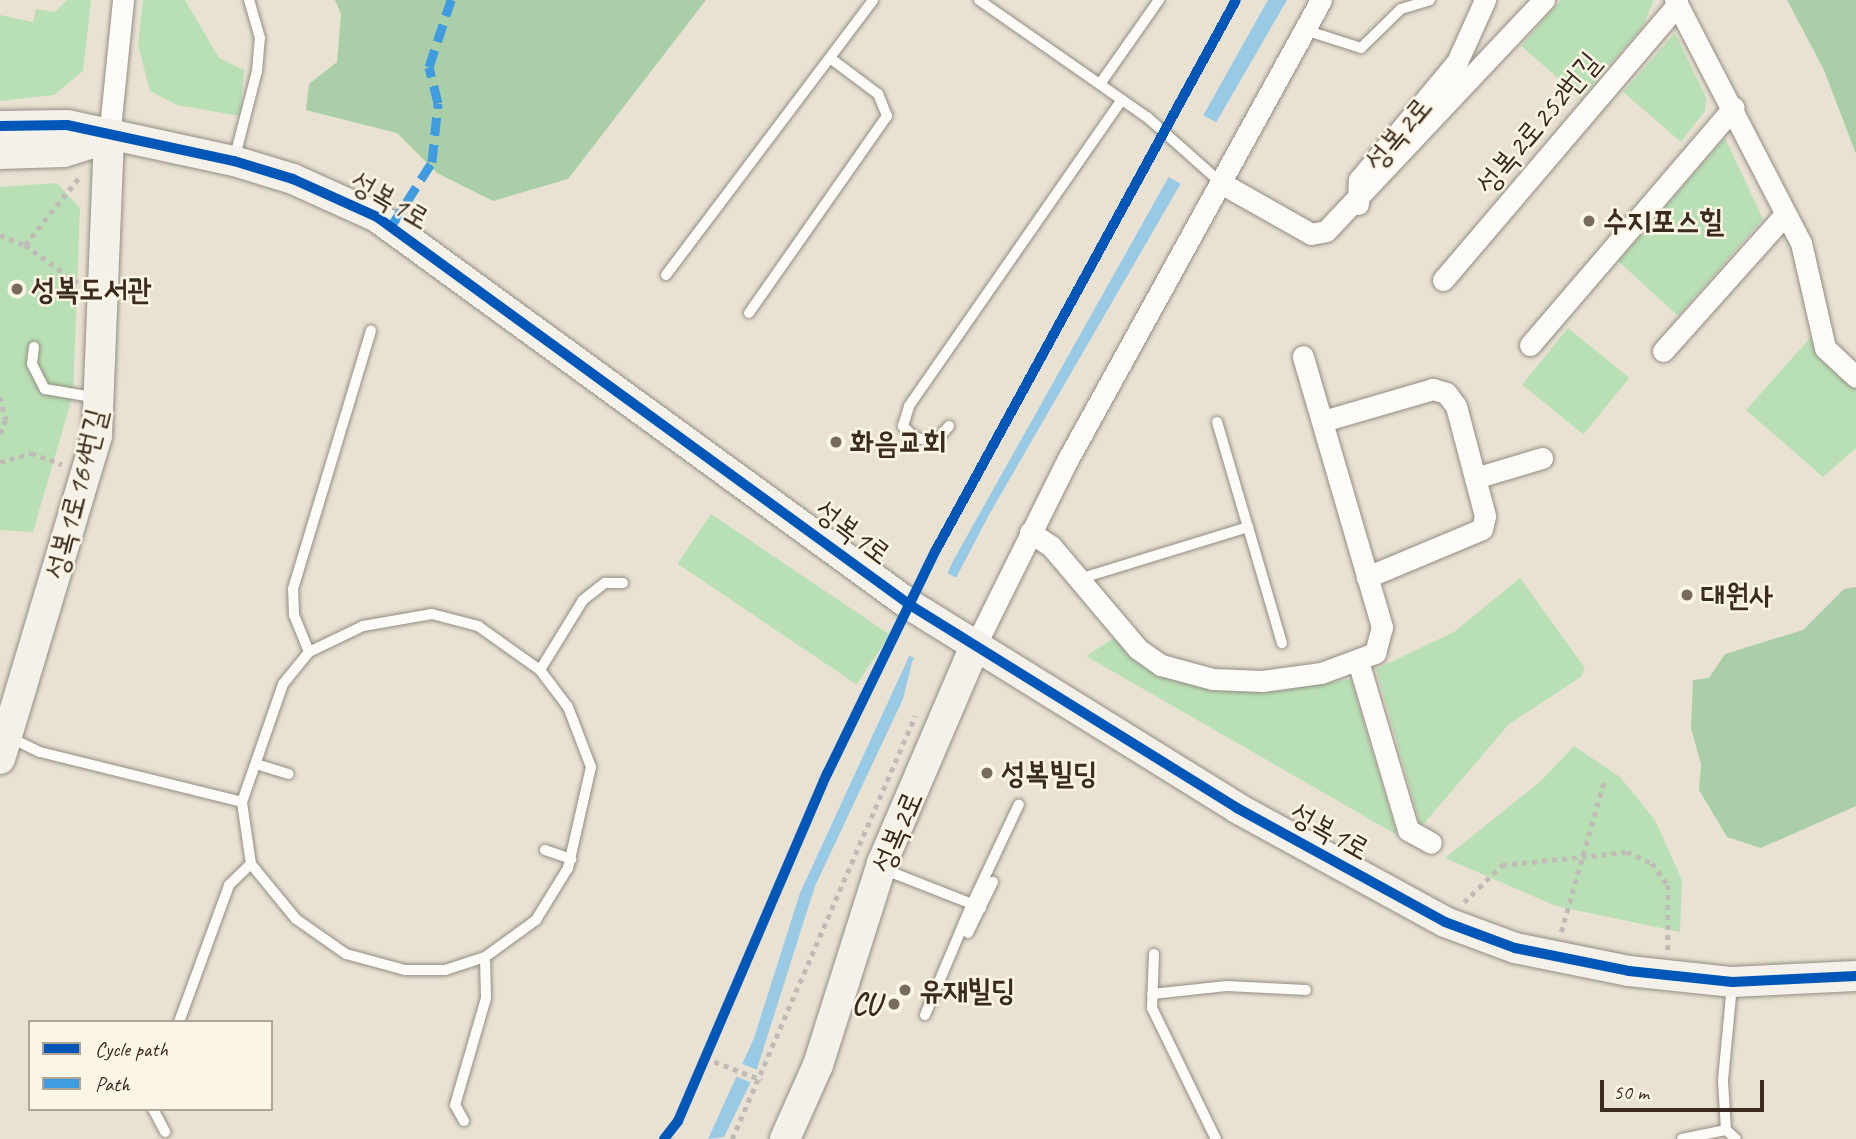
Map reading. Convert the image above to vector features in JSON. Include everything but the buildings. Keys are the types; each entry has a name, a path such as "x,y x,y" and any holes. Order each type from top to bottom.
{"street":[{"path":"109,138 123,0"},
{"name":"성복2로","path":"785,1139 818,1065 881,867 964,639 1030,532 1321,0"},
{"name":"성복2로","path":"1221,183 1311,233 1326,230 1358,204 1359,180 1457,62 1485,0"},
{"path":"1358,204 1524,9 1544,0"},
{"name":"성복2로252번길","path":"1443,280 1677,2 1734,107 1783,217 1801,243 1825,348 1856,377"},
{"path":"1530,345 1734,107"},
{"name":"성복1로","path":"0,126 67,125 109,138 233,161 334,195 392,225 905,602 1237,808 1445,922 1554,956 1666,975 1732,982 1856,976"},
{"name":"성복1로","path":"0,154 64,152 109,138"},
{"name":"성복1로164번길","path":"3,743 86,475 101,398 109,138"},
{"path":"1663,351 1783,217"},
{"path":"1030,532 1079,579 1138,649 1161,665 1213,679 1262,681 1321,674 1375,653 1382,627 1303,356"},
{"path":"1323,421 1433,389 1446,393 1475,478 1482,529 1367,577"},
{"path":"1475,478 1542,458"},
{"path":"1358,661 1408,830 1431,843"}],"lane":[{"path":"233,161 257,71 260,38 248,0"},
{"path":"666,275 873,0"},
{"path":"979,0 1147,117 1198,156 1221,183"},
{"path":"1100,84 1159,0"},
{"path":"1305,30 1361,48 1401,9 1430,0"},
{"path":"749,313 884,124 878,94 831,58"},
{"path":"949,426 935,442 914,437 903,426 909,406 1122,100"},
{"path":"309,652 295,615 293,589 371,331"},
{"path":"34,347 32,364 45,389 101,398"},
{"path":"1217,422 1282,643"},
{"path":"1079,579 1248,527"},
{"path":"540,670 583,600 605,583 623,583"},
{"path":"432,614 478,626 540,670 568,707 591,767 571,859 536,920 485,957 444,970 405,970 346,954 296,919 251,864 242,802 283,684 309,652 363,626 432,614"},
{"path":"3,743 242,802"},
{"path":"256,764 288,774"},
{"path":"925,1015 976,906 1019,804"},
{"path":"545,850 571,859"},
{"path":"180,1020 229,885 251,864"},
{"path":"881,867 976,906"},
{"path":"968,933 976,906 993,882"},
{"path":"1154,954 1152,1008 1216,1139"},
{"path":"464,1121 455,1105 486,998 485,957"},
{"path":"1726,1130 1732,982"},
{"path":"1152,994 1227,986 1306,990"},
{"path":"154,1111 165,1132"},
{"path":"1682,1139 1726,1130"},
{"path":"1726,1130 1736,1139"}],"path":[{"path":"25,245 85,170"},
{"path":"0,235 51,259 105,307"},
{"path":"0,397 6,420 0,435"},
{"path":"0,462 31,453 86,475"},
{"path":"732,1139 761,1080 921,704"},
{"path":"1554,956 1604,781"},
{"path":"1445,922 1502,865 1583,854 1627,852 1652,863 1668,885 1666,975"},
{"path":"700,1070 710,1046"},
{"path":"705,1058 761,1080"}],"green space":[{"path":"67,0 91,0 83,71 54,95 0,101 0,15 33,22 36,9 55,12"},
{"path":"143,0 185,0 219,58 244,70 240,116 177,105 150,91 138,45"},
{"path":"335,0 706,0 568,179 493,201 437,173 397,133 306,110 309,84 337,62 341,14"},
{"path":"1561,0 1654,0 1642,28 1581,98 1521,46"},
{"path":"1787,0 1856,0 1856,154 1824,70"},
{"path":"1675,33 1706,97 1705,111 1681,142 1623,92"},
{"path":"1725,138 1763,219 1678,316 1618,261"},
{"path":"57,183 80,208 73,394 33,532 0,530 0,187"},
{"path":"1568,328 1629,378 1583,434 1522,385"},
{"path":"1810,338 1820,359 1856,390 1856,448 1823,477 1746,410"},
{"path":"711,514 890,635 857,685 677,564"},
{"path":"1520,578 1585,668 1581,677 1509,724 1421,827 1376,669 1454,632"},
{"path":"1856,587 1856,806 1761,848 1727,837 1699,790 1701,764 1691,728 1693,680 1709,678 1725,654 1803,630 1844,589"},
{"path":"1114,638 1133,655 1210,687 1277,691 1351,679 1397,835 1086,656"},
{"path":"1574,746 1620,777 1655,820 1682,880 1680,932 1556,906 1445,858 1541,781"}],"water":[{"path":"1268,0 1287,0 990,513 912,662 903,699 815,886 757,1069 724,1137 708,1139 754,1038 800,893 953,561"}],"pier":[{"path":"1201,114 1217,123 1182,185 1167,176"},
{"path":"944,571 960,580 918,660 906,654"},
{"path":"740,1063 760,1071 755,1084 735,1076"}],"marked path":[{"path":"392,225 432,162 438,103 429,67 451,0"}],"cycle path":[{"path":"664,1139 678,1121 827,774 936,550 1236,0"},
{"path":"0,126 67,125 234,161 293,179 377,217 910,605 1237,808 1445,922 1515,948 1629,971 1732,982 1856,976"}],"place":[{"name":"수지포스힐","path":"1589,221"},
{"name":"성복도서관","path":"17,289"},
{"name":"화음교회","path":"836,442"},
{"name":"대원사","path":"1687,595"},
{"name":"성복빌딩","path":"987,773"},
{"name":"유재빌딩","path":"905,990"},
{"name":"CU","path":"894,1004"}]}
